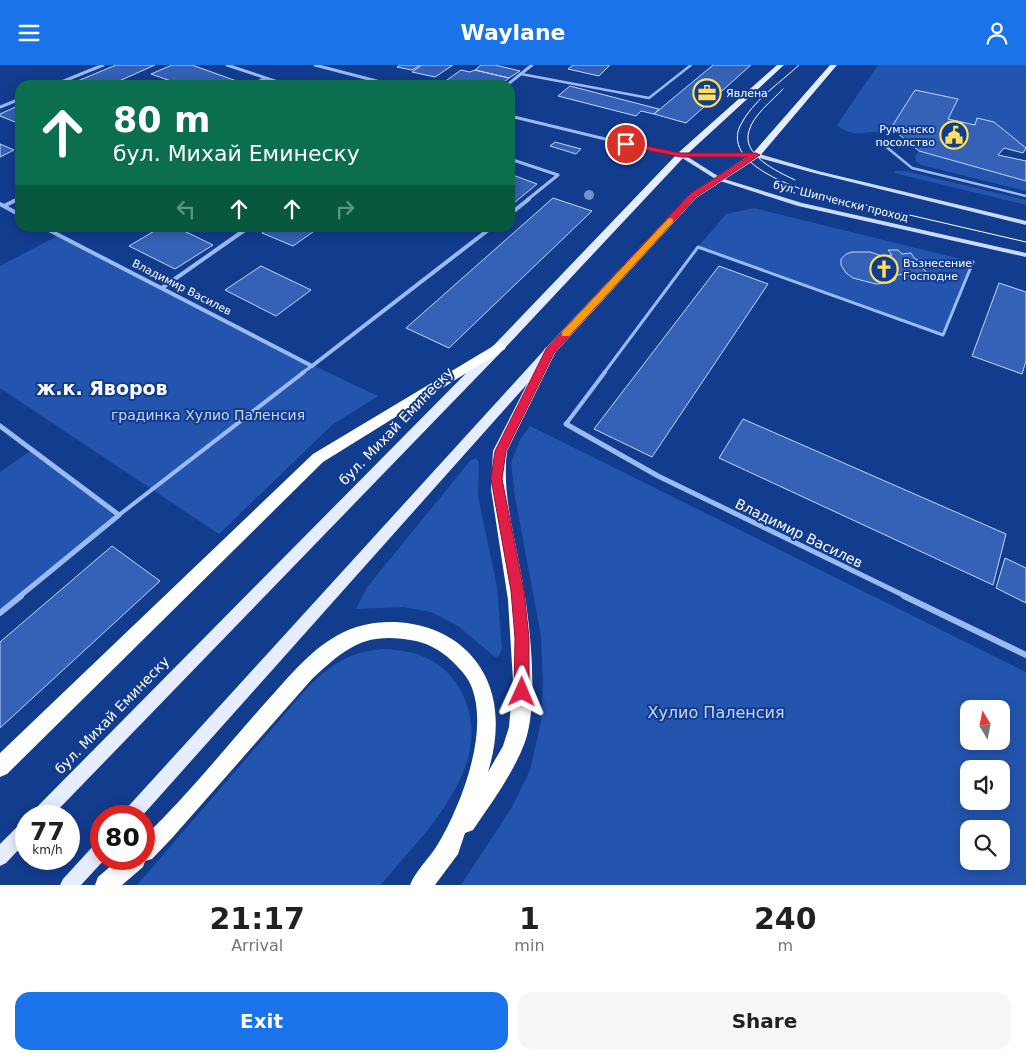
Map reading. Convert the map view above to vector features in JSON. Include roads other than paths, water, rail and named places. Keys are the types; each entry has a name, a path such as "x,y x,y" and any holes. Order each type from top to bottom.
{"highway":[{"path":"0,767 318,458 500,346"},
{"path":"421,885 501,772 519,727 522,638 517,591 496,479 497,465 500,451 550,351"},
{"path":"155,841 305,673 326,653 343,641 359,634 376,630 398,630 418,633 444,643 458,652 473,667 482,687 486,704 486,728 482,757 470,794 445,853"},
{"path":"106,885 123,870"}],"main road":[{"name":"бул. Михай Еминеску","path":"51,805 500,346 681,155 781,65"},
{"path":"141,805 550,351 693,196 756,155 834,65"},
{"name":"бул. Шипченски проход","path":"681,155 756,155 816,172 1026,223"},
{"name":"бул. Шипченски проход","path":"681,155 719,179 800,205 1026,255"},
{"path":"0,857 15,841"},
{"path":"69,885 90,862"}],"street":[{"path":"66,80 103,65"},
{"path":"227,65 272,80"},
{"path":"315,65 373,80"},
{"path":"328,68 335,65"},
{"path":"514,80 532,65"},
{"path":"262,80 266,78"},
{"path":"0,107 15,101"},
{"path":"515,117 681,155"},
{"path":"515,161 558,175 515,210"},
{"path":"2,205 15,200"},
{"path":"2,205 15,212"},
{"name":"Владимир Василев","path":"53,232 312,366"},
{"path":"162,288 242,232"},
{"path":"312,366 486,232"},
{"name":"Владимир Василев","path":"566,424 658,476 1026,655"},
{"path":"0,426 119,515 0,613"}],"lane":[{"path":"521,75 649,98 691,65"},
{"path":"884,145 912,168 1026,196"},
{"path":"566,424 698,247 943,335 973,262"},
{"path":"119,515 312,366"}],"tram line":[{"path":"799,65 759,100 740,126 737,139 741,150 760,169 786,183 810,192 1026,242"},
{"path":"783,89 754,119 749,131 748,140 750,148 763,161 795,180"}],"place":[{"name":"Явлена","path":"707,93"},
{"name":"Румънско посолство","path":"954,135"},
{"name":"Възнесение Господне","path":"884,269"}],"district":[{"name":"ж.к. Яворов","path":"102,388"}],"park label":[{"name":"градинка Хулио Паленсия","path":"208,415"},
{"name":"Хулио Паленсия","path":"716,712"}]}
